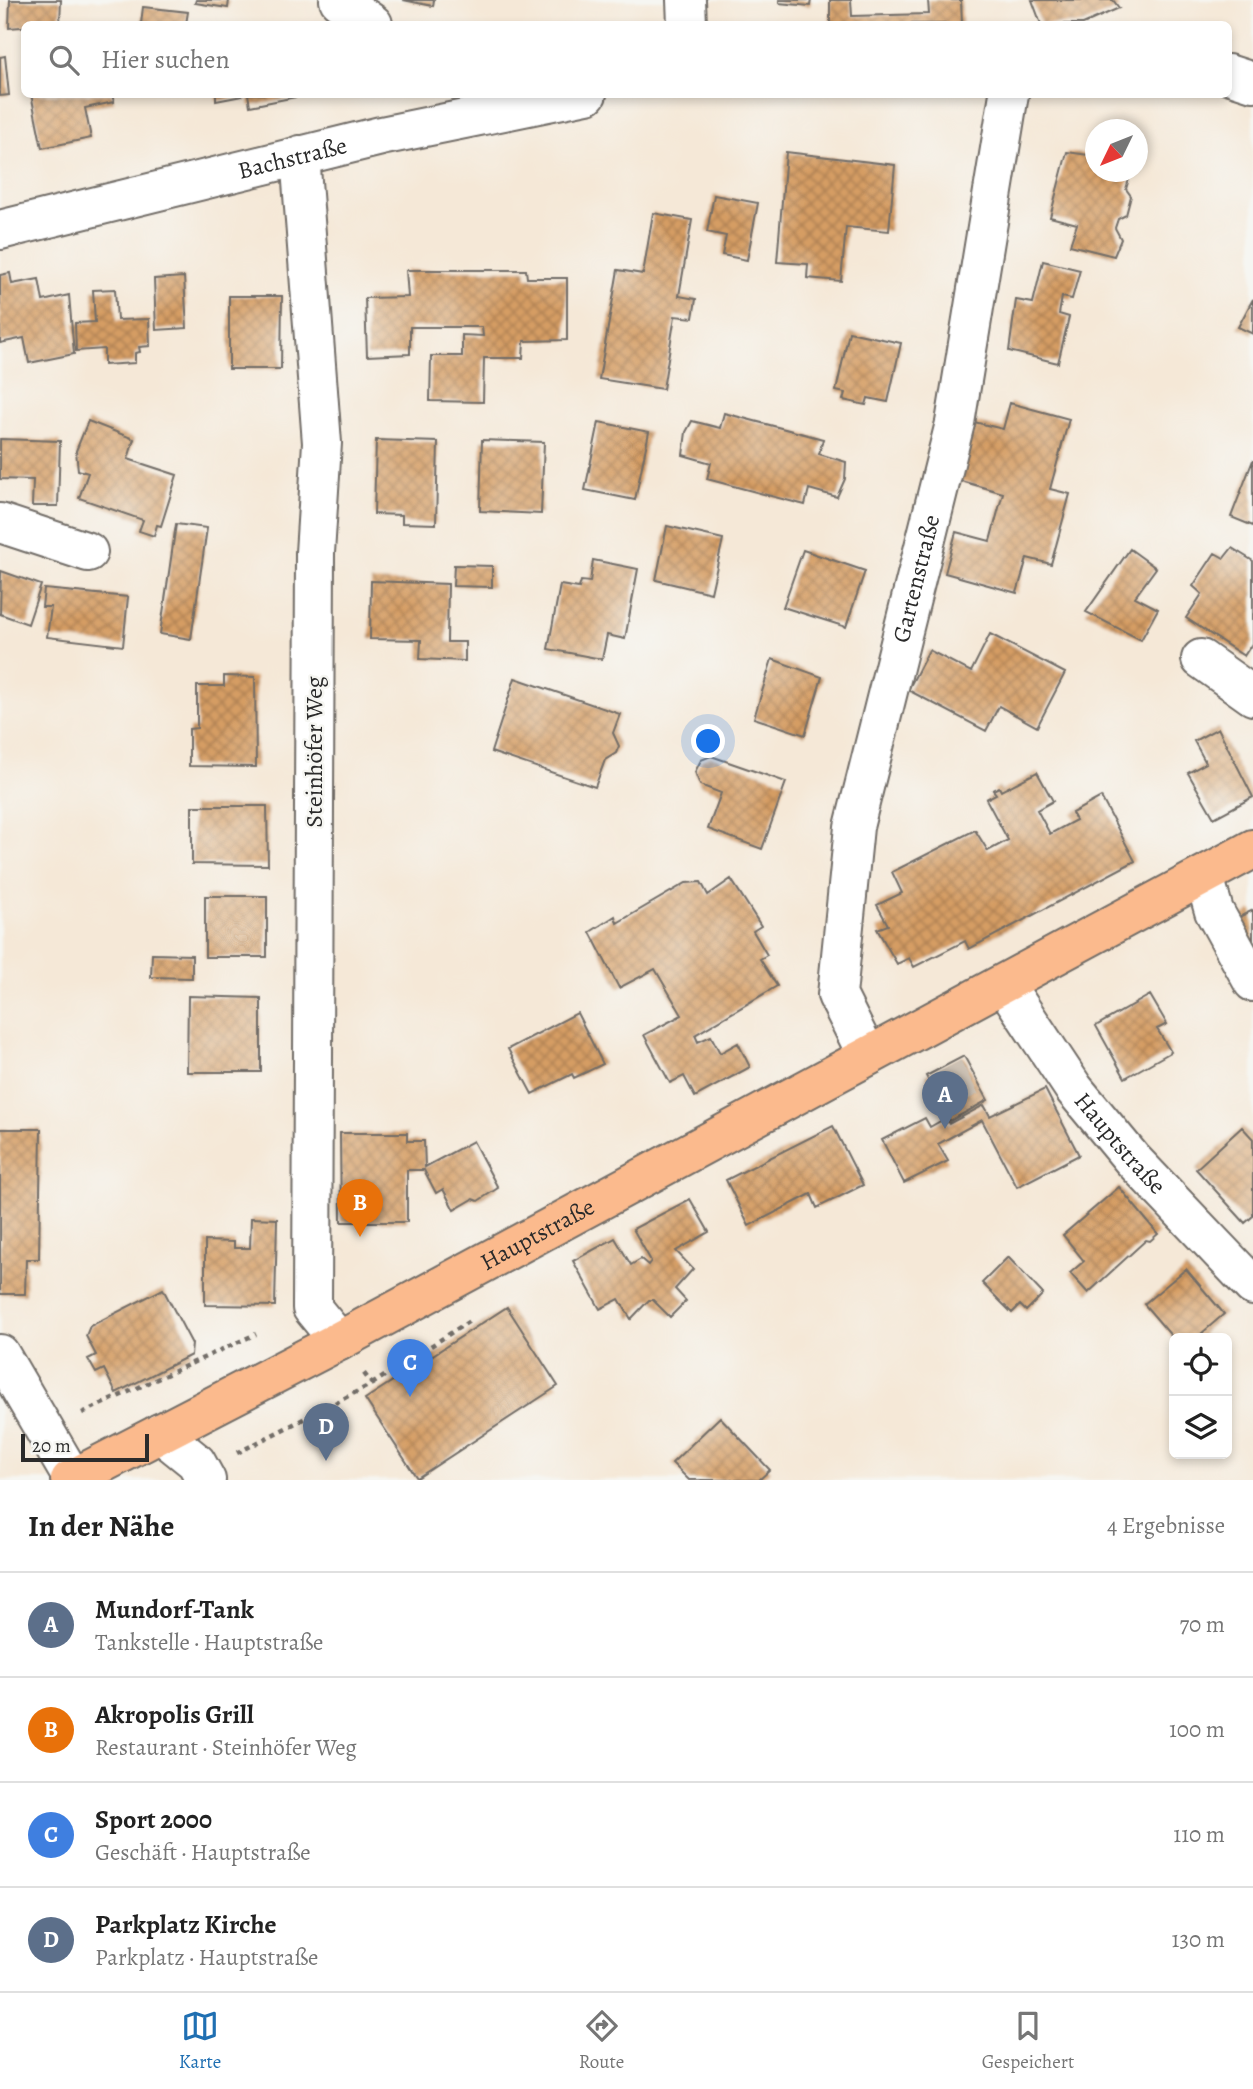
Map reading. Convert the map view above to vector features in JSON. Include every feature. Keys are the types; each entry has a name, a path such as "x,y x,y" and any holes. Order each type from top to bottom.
{"main road":[{"name":"Hauptstraße","path":"72,1479 339,1341 867,1055 1005,985 1253,849"}],"street":[{"path":"339,0 369,21"},
{"path":"686,0 687,21"},
{"path":"1232,75 1253,82"},
{"name":"Bachstraße","path":"0,230 300,155 460,106 544,98"},
{"name":"Gartenstraße","path":"867,1055 837,995 854,827 955,423 1008,98"},
{"name":"Steinhöfer Weg","path":"300,155 322,443 315,553 312,1308 339,1341"},
{"path":"0,523 88,552"},
{"path":"1201,659 1253,696"},
{"path":"1203,876 1214,911 1253,982"},
{"name":"Hauptstraße","path":"1005,985 1074,1089 1124,1149 1253,1286"},
{"path":"0,1354 72,1479"},
{"path":"160,1433 201,1471"}],"path":[{"path":"201,1471 372,1384 339,1341"}],"building":[{"path":"10,0 61,0 60,21 21,21 21,27 9,28"},
{"path":"196,0 229,0 228,8 195,3"},
{"path":"403,0 434,0 433,6"},
{"path":"779,0 811,0 810,6 779,3"},
{"path":"830,0 851,0 852,16 929,14 928,0 961,0 962,21 830,21"},
{"path":"1032,0 1113,0 1119,8 1090,21 1040,21"},
{"path":"143,7 188,12 186,21 141,21"},
{"path":"5,56 9,95 0,96 0,57"},
{"path":"32,98 113,98 114,102 85,108 91,138 42,148"},
{"path":"249,98 291,98 250,106"},
{"path":"786,152 895,165 889,231 846,227 841,281 807,278 808,264 777,262"},
{"path":"1067,152 1085,154 1085,182 1128,182 1126,189 1131,196 1126,215 1118,219 1115,228 1121,239 1114,256 1070,245 1077,224 1050,217"},
{"path":"714,195 758,203 747,260 722,255 726,236 707,232"},
{"path":"653,213 692,220 679,296 696,299 693,318 675,316 663,389 599,379 618,270 643,274"},
{"path":"1043,261 1080,270 1072,299 1062,297 1059,314 1069,317 1058,363 1009,351 1016,300 1033,303"},
{"path":"406,270 526,270 527,278 567,278 567,340 524,341 523,358 484,358 483,402 430,401 431,356 462,356 462,335 483,336 482,327 410,327 410,354 367,356 365,298 408,297"},
{"path":"10,273 12,284 39,279 43,301 69,295 74,354 29,363 24,338 0,343 0,275"},
{"path":"184,277 187,328 156,330 154,279"},
{"path":"115,289 117,320 149,319 150,346 139,347 140,352 135,353 135,363 104,365 104,349 76,351 75,323 95,322 93,290"},
{"path":"229,296 282,296 281,369 229,369"},
{"path":"1253,299 1253,334 1238,327"},
{"path":"849,332 901,343 888,402 868,398 866,405 843,400 845,393 836,391"},
{"path":"1010,403 1069,419 1050,489 1070,494 1051,564 1027,558 1017,593 945,573 956,532 990,541 1003,493 954,479 970,421 1003,429"},
{"path":"724,413 823,439 819,454 846,462 845,479 837,497 809,489 805,505 707,479 711,463 683,455 686,432 692,421 720,428"},
{"path":"88,421 134,439 128,459 177,475 161,526 157,525 154,536 139,531 143,520 79,498 88,473 78,470 76,451"},
{"path":"599,422 649,432 635,500 585,490"},
{"path":"0,439 60,441 58,506 32,506 33,480 0,479"},
{"path":"376,440 438,442 436,524 402,523 402,515 374,514"},
{"path":"482,440 544,442 541,514 480,511"},
{"path":"1253,460 1253,526 1231,517"},
{"path":"176,524 207,528 191,639 160,634"},
{"path":"667,526 723,539 711,593 656,580"},
{"path":"1232,548 1253,561 1253,642 1244,656 1186,618 1202,594 1193,586 1215,553 1224,558"},
{"path":"1130,549 1156,568 1135,597 1158,609 1141,640 1086,612"},
{"path":"803,550 865,571 846,627 783,607"},
{"path":"593,560 638,569 625,639 607,635 602,659 548,649 560,585 579,588 581,581 590,582"},
{"path":"454,565 492,566 492,587 453,586"},
{"path":"1,571 41,585 28,624 0,614"},
{"path":"371,581 448,584 447,642 465,642 465,661 420,659 421,640 370,639"},
{"path":"44,589 128,597 123,646 47,637 51,607 42,607"},
{"path":"990,634 1065,673 1037,727 999,706 986,731 908,690 929,650 971,672"},
{"path":"772,659 822,677 805,735 754,718"},
{"path":"224,676 255,677 256,767 189,766 189,729 197,728 197,686 224,686"},
{"path":"515,678 620,714 613,733 619,746 616,753 605,760 595,787 491,752"},
{"path":"1218,728 1253,797 1214,818 1188,773 1206,763 1194,741"},
{"path":"711,756 786,782 762,849 708,829 721,793 700,785 695,772 701,760"},
{"path":"1037,772 1053,801 1037,810 1050,834 1076,820 1072,813 1101,797 1135,861 969,949 965,941 914,967 909,958 897,964 877,929 888,925 877,905 902,893 892,872 975,830 988,851 1008,840 986,799 996,794 993,790 999,787 1001,791"},
{"path":"192,806 267,806 268,865 192,864"},
{"path":"731,879 761,926 753,931 767,955 760,959 777,986 695,1035 698,1042 711,1036 720,1053 738,1043 750,1067 695,1097 684,1076 670,1083 644,1035 682,1015 655,969 619,988 590,932 615,916 617,923 686,883 701,882 708,895"},
{"path":"205,896 267,896 267,957 205,957"},
{"path":"1253,910 1253,959 1233,920"},
{"path":"152,954 192,955 192,978 151,977"},
{"path":"1150,995 1167,1024 1157,1029 1171,1052 1125,1078 1096,1026"},
{"path":"188,996 261,998 261,1072 187,1072"},
{"path":"577,1013 603,1064 574,1078 572,1074 532,1094 508,1049"},
{"path":"964,1056 988,1100 950,1121 926,1076"},
{"path":"1045,1089 1079,1155 1017,1187 982,1120 938,1144 948,1161 904,1183 882,1140 925,1118 930,1127 946,1118 949,1124 984,1105 990,1116"},
{"path":"833,1126 863,1185 817,1208 811,1194 749,1226 726,1180"},
{"path":"1242,1127 1253,1139 1253,1216 1245,1223 1196,1169"},
{"path":"0,1129 41,1129 39,1259 26,1259 25,1294 0,1294"},
{"path":"340,1133 407,1133 407,1141 424,1141 425,1167 473,1141 498,1188 478,1201 473,1199 454,1210 443,1189 436,1193 424,1170 407,1170 407,1222 341,1222"},
{"path":"1119,1187 1158,1234 1150,1241 1146,1240 1088,1293 1070,1273 1084,1261 1063,1235"},
{"path":"690,1199 709,1232 676,1251 693,1269 675,1289 686,1301 670,1317 653,1300 649,1300 631,1319 619,1299 600,1309 573,1261 615,1238 631,1265 641,1259 648,1265 651,1261 633,1229"},
{"path":"251,1218 277,1219 275,1306 205,1305 205,1241 234,1242 234,1248 250,1248"},
{"path":"1008,1257 1043,1294 1026,1311 1020,1305 1012,1313 982,1283"},
{"path":"1186,1269 1224,1314 1202,1333 1169,1333 1144,1304"},
{"path":"163,1289 192,1344 191,1355 116,1393 104,1369 96,1373 88,1359 96,1355 86,1336 90,1326"},
{"path":"507,1307 558,1386 417,1478 365,1399"},
{"path":"720,1417 770,1470 759,1480 689,1480 672,1463"}],"tunnel":[{"path":"936,1095 974,1075"}],"place":[{"name":"Mundorf-Tank","path":"945,1129"},
{"name":"Akropolis Grill","path":"360,1237"},
{"name":"Sport 2000","path":"410,1397"},
{"name":"Parkplatz Kirche","path":"326,1461"}]}
